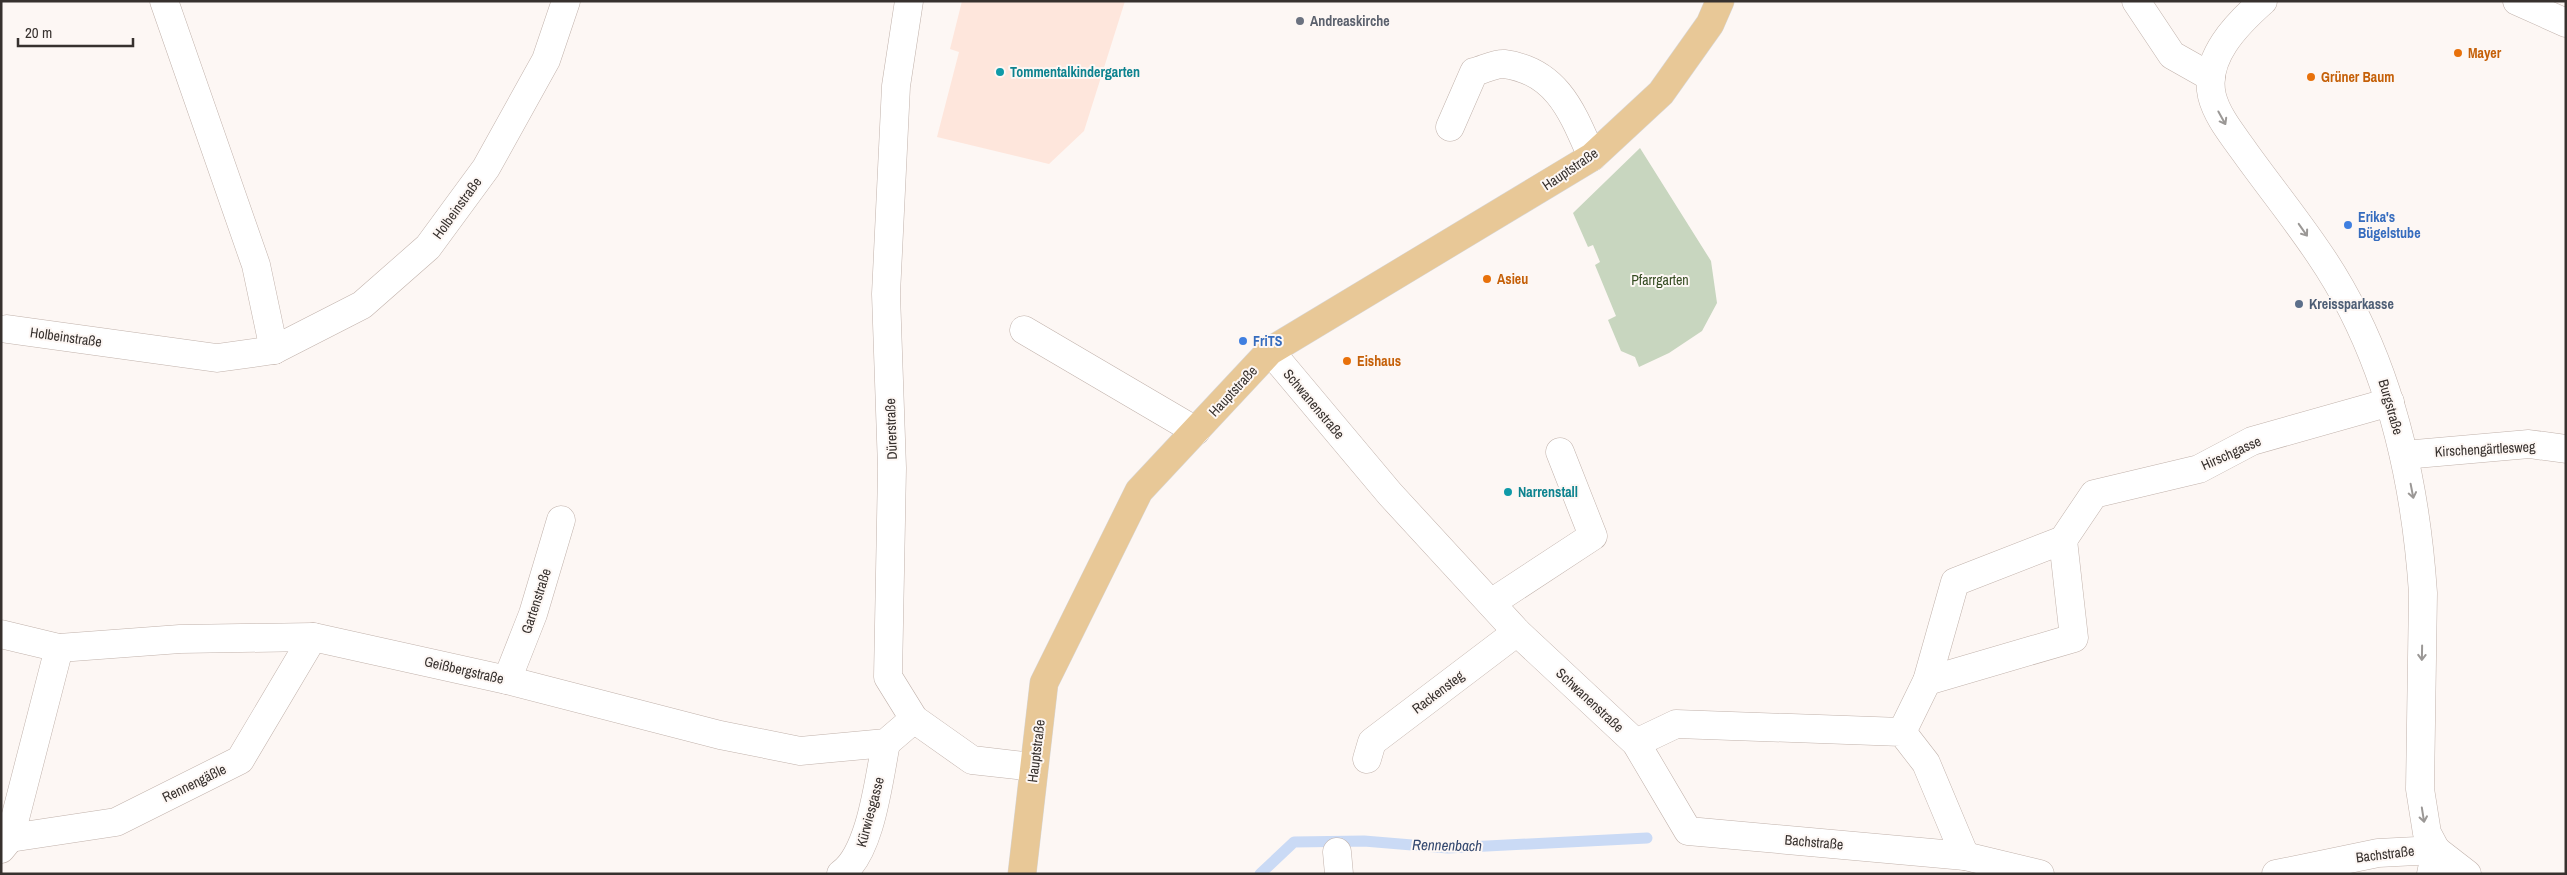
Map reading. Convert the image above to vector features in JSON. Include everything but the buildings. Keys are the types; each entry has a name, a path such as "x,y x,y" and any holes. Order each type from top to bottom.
{"main road":[{"name":"Hauptstraße","path":"1022,874 1044,683 1140,491 1270,352 1592,158 1661,93 1710,24 1720,1"}],"street":[{"path":"164,1 256,265 274,350"},
{"name":"Holbeinstraße","path":"7,329 217,358 274,350 362,304 428,247 486,168 546,60 566,1"},
{"name":"Dürerstraße","path":"909,1 896,86 886,294 892,468 888,676 914,719 972,760 1033,767"},
{"path":"2136,1 2172,55 2210,77 2218,54 2227,39 2264,1"},
{"path":"2517,1 2566,23"},
{"path":"1450,127 1474,72 1503,64 1541,76 1569,106 1592,158"},
{"name":"Burgstraße","path":"2210,77 2212,95 2228,129 2295,219 2345,295 2365,333 2381,372 2390,402 2418,520 2424,593 2420,789 2433,862"},
{"path":"1024,330 1196,431"},
{"name":"Schwanenstraße","path":"1270,352 1390,494 1517,632 1636,743 1676,724 1902,732"},
{"name":"Hirschgasse","path":"2064,540 2094,494 2199,468 2252,441 2390,402"},
{"name":"Kirschengärtlesweg","path":"2404,455 2529,444 2566,449"},
{"path":"1491,603 1593,536 1560,452"},
{"name":"Gartenstraße","path":"507,680 533,614 561,520"},
{"path":"1926,681 2074,638 2064,540 1955,582 1926,681 1902,732 1926,763 1965,856"},
{"name":"Rackensteg","path":"1367,758 1372,742 1517,632"},
{"name":"Geißbergstraße","path":"1,634 58,648 180,639 313,637 507,680 720,736 800,751 886,743"},
{"name":"Rennengäßle","path":"58,648 6,843 116,822 240,760 313,637"},
{"path":"886,743 914,719"},
{"name":"Kürwiesgasse","path":"841,874 850,868 858,854 876,792 886,743"},
{"name":"Bachstraße","path":"1636,743 1688,831 1965,856 2040,874"},
{"name":"Bachstraße","path":"2276,874 2378,853 2433,862"},
{"path":"2433,862 2467,874"}],"shaded area":[{"path":"962,1 1125,1 1084,131 1049,164 937,137 959,52 950,49"}],"green space":[{"name":"Pfarrgarten","path":"1640,148 1711,261 1717,303 1702,331 1669,353 1639,367 1635,357 1621,351 1608,320 1616,316 1595,265 1600,262 1593,245 1588,247 1573,213"}],"waterway":[{"name":"Rennenbach","path":"1260,874 1294,842 1364,841 1448,848 1647,838"}],"place":[{"name":"Andreaskirche","path":"1300,21"},
{"name":"Mayer","path":"2458,53"},
{"name":"Tommentalkindergarten","path":"1000,72"},
{"name":"Grüner Baum","path":"2311,77"},
{"name":"Erika's Bügelstube","path":"2348,225"},
{"name":"Asieu","path":"1487,279"},
{"name":"Kreissparkasse","path":"2299,304"},
{"name":"FriTS","path":"1243,341"},
{"name":"Eishaus","path":"1347,361"},
{"name":"Narrenstall","path":"1508,492"}]}
